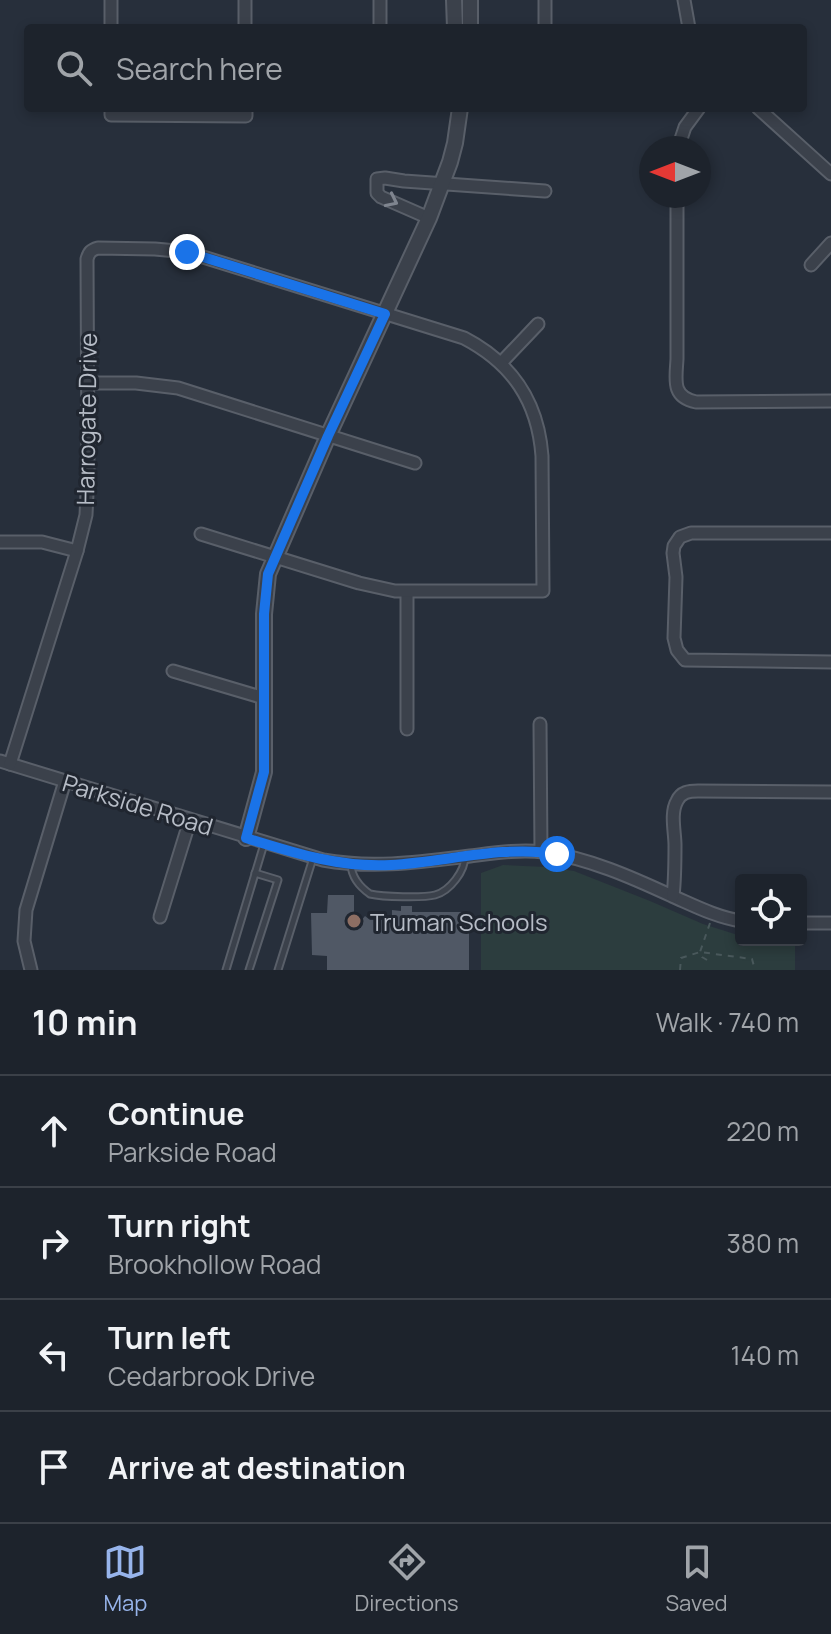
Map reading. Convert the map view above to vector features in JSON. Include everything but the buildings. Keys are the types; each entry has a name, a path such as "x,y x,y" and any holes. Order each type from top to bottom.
{"street":[{"path":"111,0 111,24"},
{"path":"245,0 245,24"},
{"path":"380,0 380,24"},
{"path":"454,0 455,24"},
{"path":"470,0 470,24"},
{"path":"545,0 545,24"},
{"path":"684,0 688,24"},
{"path":"111,112 246,116 246,112"},
{"path":"246,838 264,772 266,582 328,436 429,218 455,143 459,112"},
{"path":"682,136 696,112"},
{"path":"762,112 831,174"},
{"path":"429,218 381,197 377,193 377,179 545,191"},
{"path":"677,208 675,381 682,396 696,402 831,401"},
{"path":"811,265 831,243"},
{"name":"Harrogate Drive","path":"5,763 77,551 86,515 88,254 98,248 187,252 385,314"},
{"path":"201,534 374,587 407,592 543,591 542,475 538,426 531,403 501,363 489,353 464,338 385,314"},
{"path":"501,363 538,324"},
{"path":"87,383 136,383 178,388 415,463"},
{"path":"831,533 691,533 680,537 673,553 676,577 674,638 679,654 685,660 831,662"},
{"path":"0,542 42,542 77,551"},
{"path":"407,592 407,729"},
{"path":"173,671 264,698"},
{"path":"540,724 541,851"},
{"name":"Parkside Road","path":"5,763 313,858 351,864 390,865 541,851 590,863 712,914 735,920"},
{"path":"31,970 24,941 26,910 65,781"},
{"path":"673,896 674,809 683,794 698,791 831,792"},
{"path":"160,917 190,820"},
{"path":"807,923 831,923"}],"lane":[{"path":"226,970 264,844"},
{"path":"351,864 356,880 370,894 433,895 444,891 462,871 465,856"},
{"path":"278,970 313,858"},
{"path":"249,970 278,880 255,873"}],"path":[{"path":"707,960 700,952 712,914"},
{"path":"680,970 681,958 700,952 752,959 755,970"}],"shaded area":[{"path":"503,865 574,871 735,934 735,946 795,946 795,970 481,970 481,873"}],"place":[{"name":"Truman Schools","path":"354,921"}],"route":[{"path":"187,252 385,314 268,574 264,614 265,763 263,781 246,838 313,858 367,865 505,852 557,854"}]}
